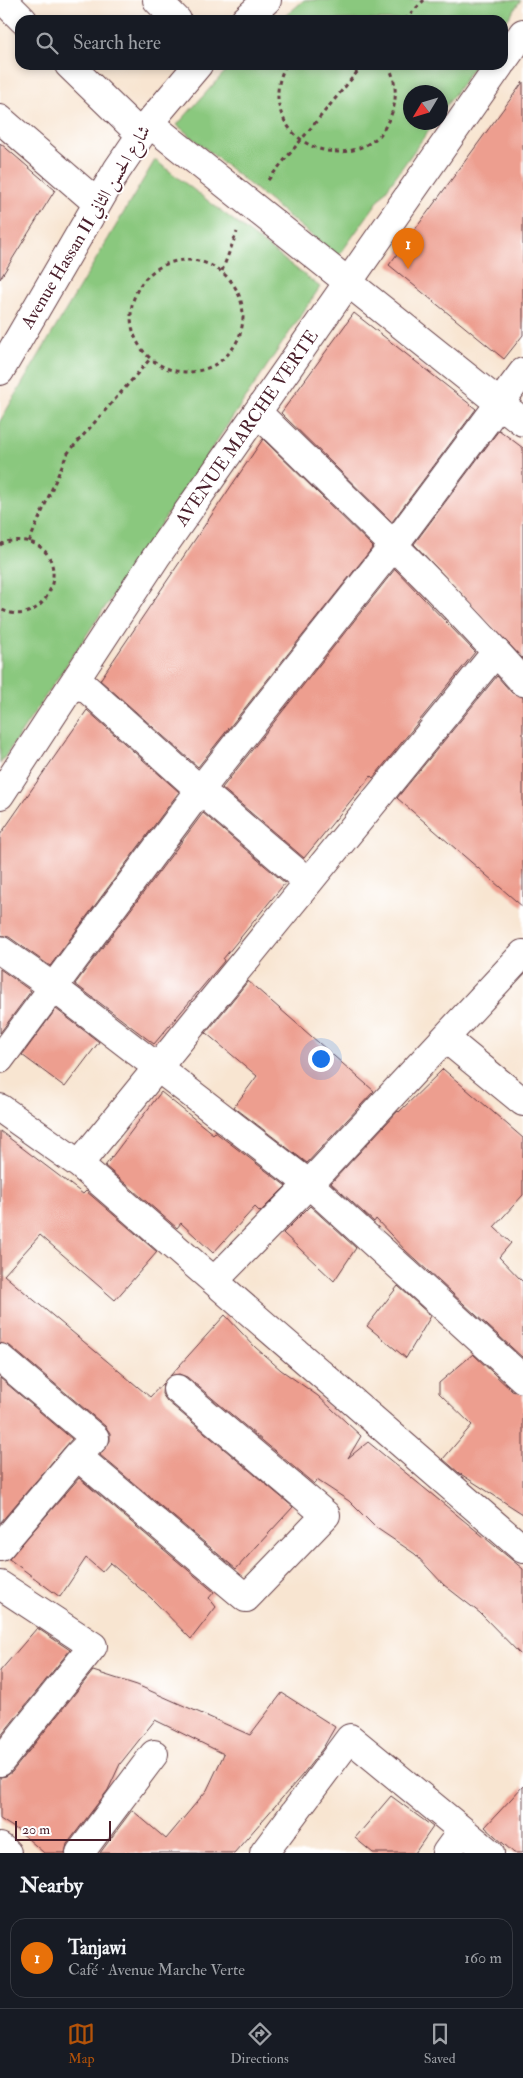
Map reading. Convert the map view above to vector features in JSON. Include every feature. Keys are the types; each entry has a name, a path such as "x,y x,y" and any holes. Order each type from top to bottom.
{"street":[{"path":"3,0 18,15"},
{"path":"157,0 172,15"},
{"path":"250,15 267,0"},
{"path":"508,54 523,33"},
{"path":"75,70 145,129 250,202 523,422"},
{"name":"Avenue Hassan II شارع الحسن الثاني","path":"0,371 97,202 145,129 194,70"},
{"name":"AVENUE MARCHE VERTE","path":"0,794 156,558 497,70"},
{"path":"0,119 97,202"},
{"path":"0,1059 200,790 394,546 523,372"},
{"path":"258,413 394,546 523,682"},
{"path":"79,1164 496,652"},
{"path":"76,679 200,790 308,882"},
{"path":"0,950 53,987 309,1184 523,1379"},
{"path":"214,1281 309,1184 523,954"},
{"path":"444,1038 523,1102"},
{"path":"0,1108 79,1164 523,1549"},
{"path":"0,1358 95,1438 77,1456 0,1547"},
{"path":"77,1456 246,1598 326,1515 178,1389"},
{"path":"0,1585 93,1646 0,1762"},
{"path":"264,1853 350,1738 490,1853"},
{"path":"80,1853 154,1754"},
{"path":"446,1853 462,1831"},
{"path":"0,1848 7,1853"}],"path":[{"path":"410,15 424,0"},
{"path":"284,70 278,90 282,115 293,134 312,148 332,152 357,150 380,135 394,111 395,85 390,70"},
{"path":"222,271 250,202 359,70"},
{"path":"186,259 205,262 222,271 234,284 242,300 244,318 240,336 231,352 218,363 201,370 183,372 166,368 151,358 138,343 132,325 132,306 138,288 150,273 167,263 186,259"},
{"path":"29,542 67,454 151,358"},
{"path":"0,545 16,540 29,542 40,548 49,558 53,568 54,580 51,591 36,608 19,613 1,610"}],"green space":[{"path":"304,0 521,0 508,19 508,15 287,15"},
{"path":"226,70 471,70 448,103 448,85 403,85 403,130 429,130 338,257 177,125"},
{"path":"155,160 320,287 0,764 0,421"}],"building":[{"path":"523,82 523,335 504,359 389,265"},
{"path":"0,143 55,190 0,279"},
{"path":"354,313 476,409 392,522 281,413"},
{"path":"499,430 523,448 523,659 414,544"},
{"path":"263,439 373,547 198,767 100,680"},
{"path":"395,569 475,652 373,778 371,776 304,858 222,788"},
{"path":"497,676 512,693 523,697 523,907 397,798"},
{"path":"87,710 179,792 50,966 9,937 0,935 0,835"},
{"path":"203,813 285,883 223,959 224,961 154,1044 75,984"},
{"path":"0,969 31,991 0,1033"},
{"path":"248,981 374,1091 307,1163 234,1107 257,1076 206,1033"},
{"path":"56,1009 99,1042 65,1087 22,1055"},
{"path":"443,1069 523,1138 523,1195 494,1227 511,1243 499,1257 523,1282 523,1358 405,1250 376,1219 374,1222 331,1183 398,1111"},
{"path":"161,1092 213,1134 215,1132 286,1186 260,1212 255,1207 213,1253 181,1223 177,1228 105,1166"},
{"path":"0,1131 83,1194 86,1191 157,1252 115,1300 40,1235 4,1275 150,1397 163,1383 162,1394 167,1401 293,1507 236,1569 100,1455 110,1441 110,1433 105,1426 10,1346 0,1343"},
{"path":"310,1206 356,1248 334,1281 283,1233"},
{"path":"398,1286 431,1316 406,1358 367,1326"},
{"path":"225,1315 255,1347 281,1370 318,1396 361,1436 348,1458 368,1442 523,1569 523,1657 480,1613 444,1585 415,1554 375,1527 349,1501 317,1480 314,1484 187,1377 179,1374 170,1376"},
{"path":"473,1354 512,1391 523,1394 523,1514 459,1473 443,1459 472,1425 439,1393 439,1383"},
{"path":"0,1378 72,1439 0,1523"},
{"path":"79,1478 214,1592 209,1598 216,1607 191,1639 151,1598 110,1563 102,1572 86,1558 60,1597 9,1559"},
{"path":"37,1628 70,1650 0,1737 0,1671"},
{"path":"93,1671 137,1685 250,1735 282,1693 335,1727 323,1748 303,1774 234,1853 100,1853 132,1810 166,1839 207,1790 224,1754 155,1720 120,1764 108,1790 67,1844 65,1853 44,1853 19,1831 0,1819 0,1777 12,1772"},
{"path":"523,1786 523,1853 514,1853 485,1827"},
{"path":"391,1796 433,1827 415,1853 373,1853 355,1838"}],"place":[{"name":"Tanjawi","path":"408,269"}]}
